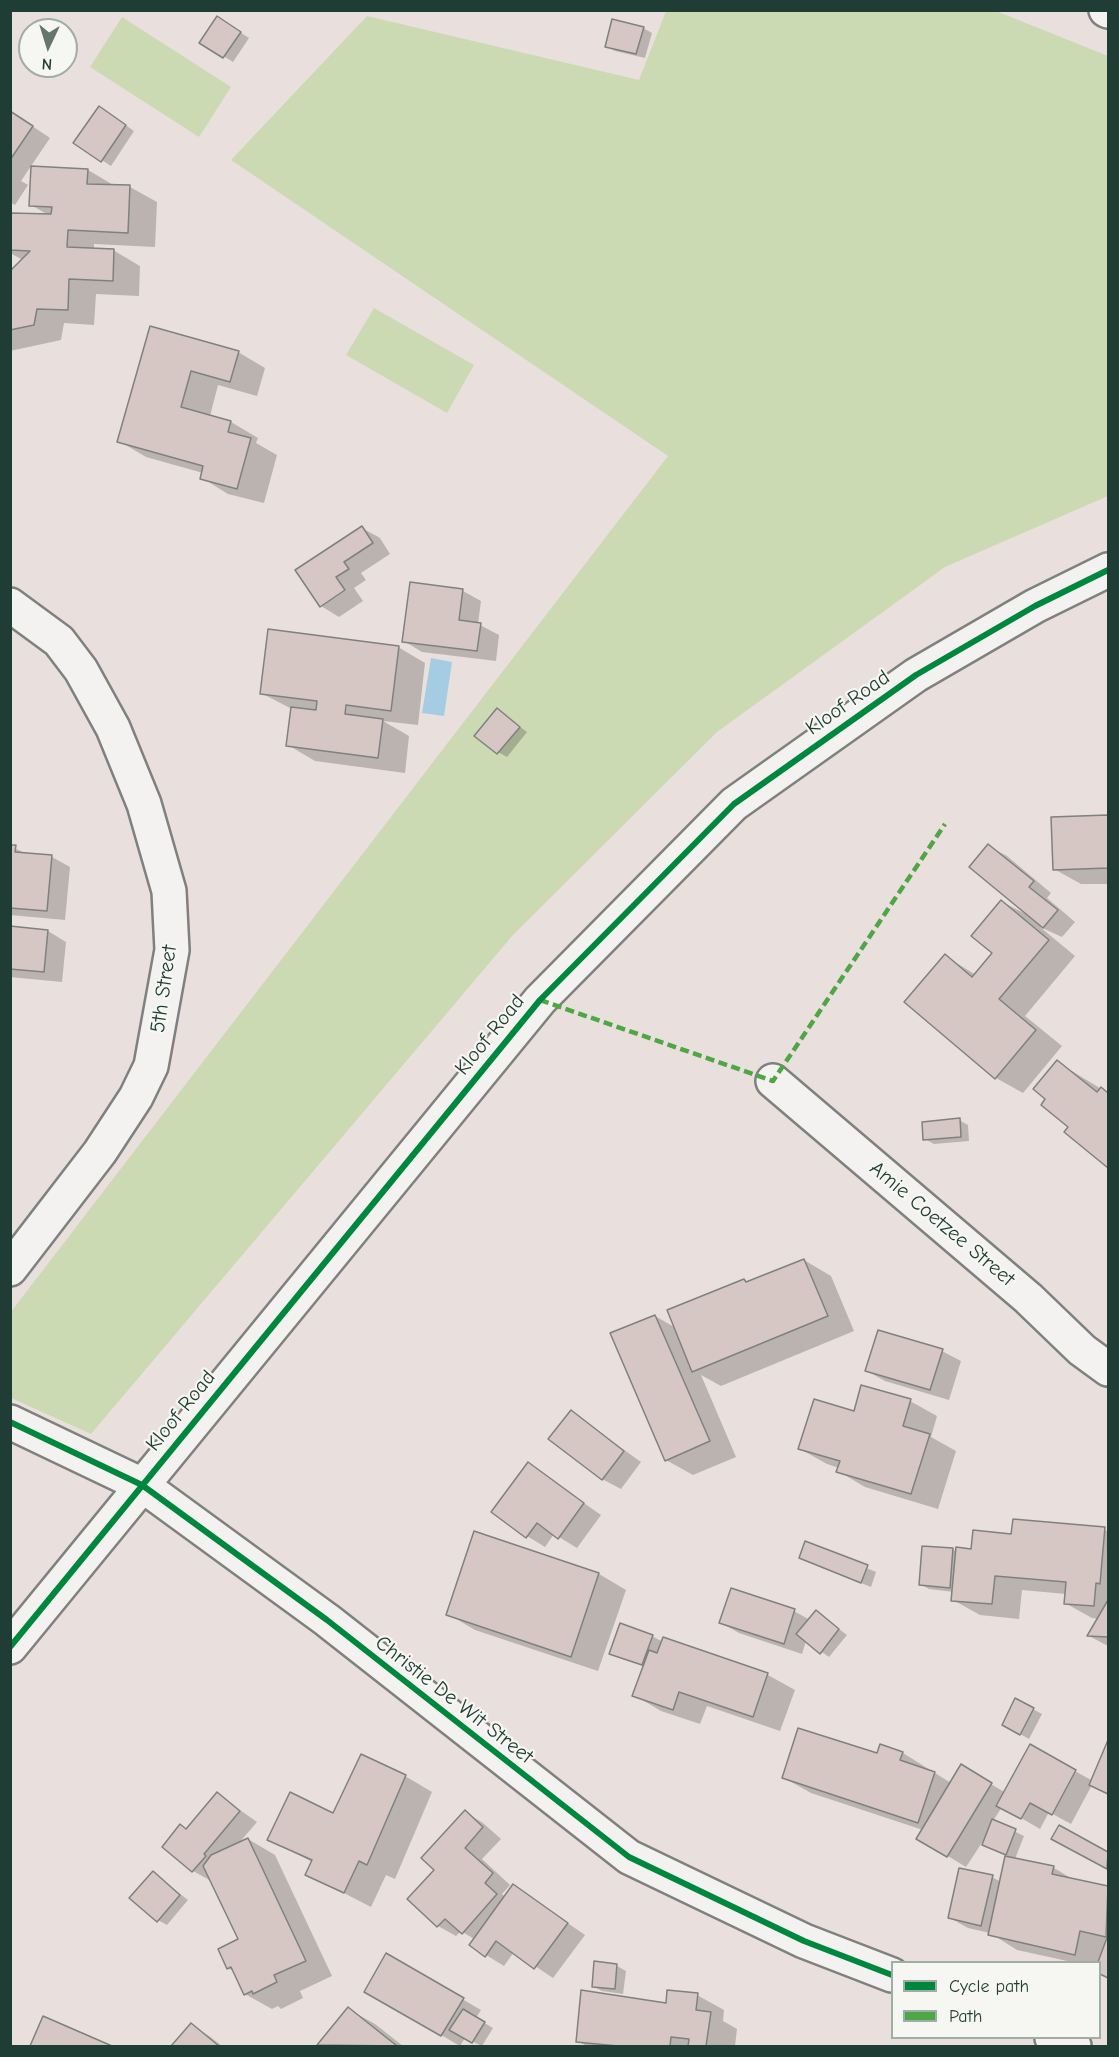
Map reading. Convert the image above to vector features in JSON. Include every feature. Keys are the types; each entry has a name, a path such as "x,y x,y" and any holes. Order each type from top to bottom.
{"street":[{"name":"Kloof Road","path":"10,1647 540,1000 734,804 916,675 1035,606 1108,570"},
{"name":"5th Street","path":"10,605 59,641 81,670 113,728 144,804 169,891 172,950 151,1065 136,1097 100,1152 10,1269"},
{"name":"Amie Coetzee Street","path":"774,1081 1028,1298 1082,1350 1108,1369"},
{"name":"Christie De Wit Street","path":"10,1422 142,1485 327,1620 629,1857 709,1898 804,1941 891,1975"},
{"path":"1057,2039 1074,2046"}],"green space":[{"path":"666,11 996,11 1108,56 1108,496 945,567 717,732 513,935 91,1434 11,1398 10,1313 668,456 231,160 367,16 639,80"},
{"path":"122,17 231,87 199,137 90,67"},
{"path":"374,308 474,365 447,413 346,355"}],"water":[{"path":"431,658 452,662 444,716 422,713"}],"building":[{"path":"217,16 241,32 223,58 199,43"},
{"path":"612,19 644,27 636,54 605,47"},
{"path":"99,106 126,125 101,162 73,143"},
{"path":"10,111 33,126 10,160"},
{"path":"31,166 88,169 87,184 130,185 128,233 68,230 67,247 114,249 113,281 69,279 68,310 37,309 34,325 10,330 10,271 30,251 10,250 10,213 51,214 52,207 29,206"},
{"path":"150,326 239,351 230,382 191,371 181,407 231,421 228,432 251,438 237,489 200,479 203,466 117,442"},
{"path":"362,526 373,543 344,562 349,569 336,577 345,590 320,607 295,570"},
{"path":"410,582 463,589 459,620 481,623 477,651 402,642"},
{"path":"268,629 399,646 391,711 346,705 345,714 383,719 378,758 286,746 291,707 316,710 317,701 260,694"},
{"path":"497,708 520,727 497,754 474,736"},
{"path":"1108,815 1108,868 1053,870 1051,817"},
{"path":"988,844 1034,881 1029,887 1058,910 1043,928 969,867"},
{"path":"10,845 16,845 15,852 52,855 47,911 10,908"},
{"path":"1001,900 1049,940 999,999 1036,1030 995,1079 904,1002 945,954 972,977 992,953 971,936"},
{"path":"10,926 48,930 44,972 10,969"},
{"path":"1057,1060 1097,1092 1101,1087 1108,1093 1108,1168 1064,1132 1068,1127 1041,1105 1045,1099 1033,1089"},
{"path":"960,1118 961,1137 923,1140 922,1122"},
{"path":"804,1259 828,1316 692,1372 667,1310 744,1279 746,1282"},
{"path":"655,1315 710,1441 665,1461 610,1333"},
{"path":"878,1330 943,1349 930,1390 865,1371"},
{"path":"861,1385 911,1399 903,1426 930,1434 911,1494 836,1472 840,1461 798,1449 814,1399 854,1411"},
{"path":"571,1410 624,1451 602,1480 548,1439"},
{"path":"528,1462 584,1503 558,1539 537,1523 526,1538 491,1512"},
{"path":"1013,1519 1105,1527 1100,1584 1096,1583 1094,1606 1064,1604 1066,1582 995,1576 992,1604 951,1601 956,1547 971,1549 973,1530 1011,1534"},
{"path":"474,1531 599,1573 571,1657 446,1615"},
{"path":"805,1541 868,1565 861,1583 799,1558"},
{"path":"922,1546 953,1548 950,1588 919,1585"},
{"path":"731,1588 795,1609 784,1644 719,1623"},
{"path":"1108,1600 1108,1637 1087,1636"},
{"path":"816,1610 839,1629 820,1654 796,1634"},
{"path":"620,1623 653,1635 642,1665 609,1654"},
{"path":"663,1637 768,1673 753,1717 679,1692 673,1710 632,1696 649,1650 657,1653"},
{"path":"1015,1698 1034,1708 1020,1735 1002,1725"},
{"path":"798,1728 877,1753 880,1744 903,1752 900,1760 935,1772 918,1823 782,1778"},
{"path":"1108,1740 1108,1794 1089,1785"},
{"path":"1030,1744 1076,1770 1052,1815 1030,1803 1021,1819 996,1806"},
{"path":"361,1754 406,1775 367,1865 359,1861 344,1893 305,1875 312,1860 267,1840 290,1792 333,1813"},
{"path":"961,1764 992,1783 947,1857 916,1839"},
{"path":"217,1792 240,1811 192,1872 162,1847 180,1824 186,1829"},
{"path":"465,1810 483,1827 465,1848 493,1873 485,1883 497,1894 462,1934 445,1919 437,1927 407,1899 434,1870 421,1858"},
{"path":"992,1819 1016,1829 1006,1855 982,1845"},
{"path":"1059,1825 1108,1852 1107,1869 1051,1839"},
{"path":"248,1838 306,1961 274,1975 277,1982 253,1994 252,1991 244,1995 231,1967 227,1969 218,1949 238,1939 203,1866 211,1855"},
{"path":"1005,1856 1054,1866 1052,1874 1108,1886 1106,1937 1080,1931 1075,1955 988,1935"},
{"path":"959,1868 993,1875 981,1926 948,1918"},
{"path":"153,1871 180,1895 157,1922 129,1898"},
{"path":"513,1884 568,1923 534,1969 496,1941 485,1957 469,1945"},
{"path":"1108,1935 1108,1978 1101,1974 1101,1961 1098,1961"},
{"path":"386,1953 464,1998 441,2036 364,1992"},
{"path":"594,1961 617,1964 615,1989 592,1987"},
{"path":"581,1990 666,2003 667,1990 698,1993 696,2010 711,2012 706,2046 688,2046 689,2039 671,2037 670,2046 618,2046 576,2042"},
{"path":"348,2007 397,2046 317,2045"},
{"path":"463,2009 485,2022 472,2043 449,2030"},
{"path":"43,2016 112,2046 30,2046"},
{"path":"191,2023 219,2046 171,2046"}],"marked path":[{"path":"540,1000 773,1081 945,824"}],"cycle path":[{"path":"10,1647 540,1000 734,804 916,675 1035,606 1108,570"},
{"path":"10,1422 142,1485 327,1620 629,1857 804,1941 891,1975"}]}
